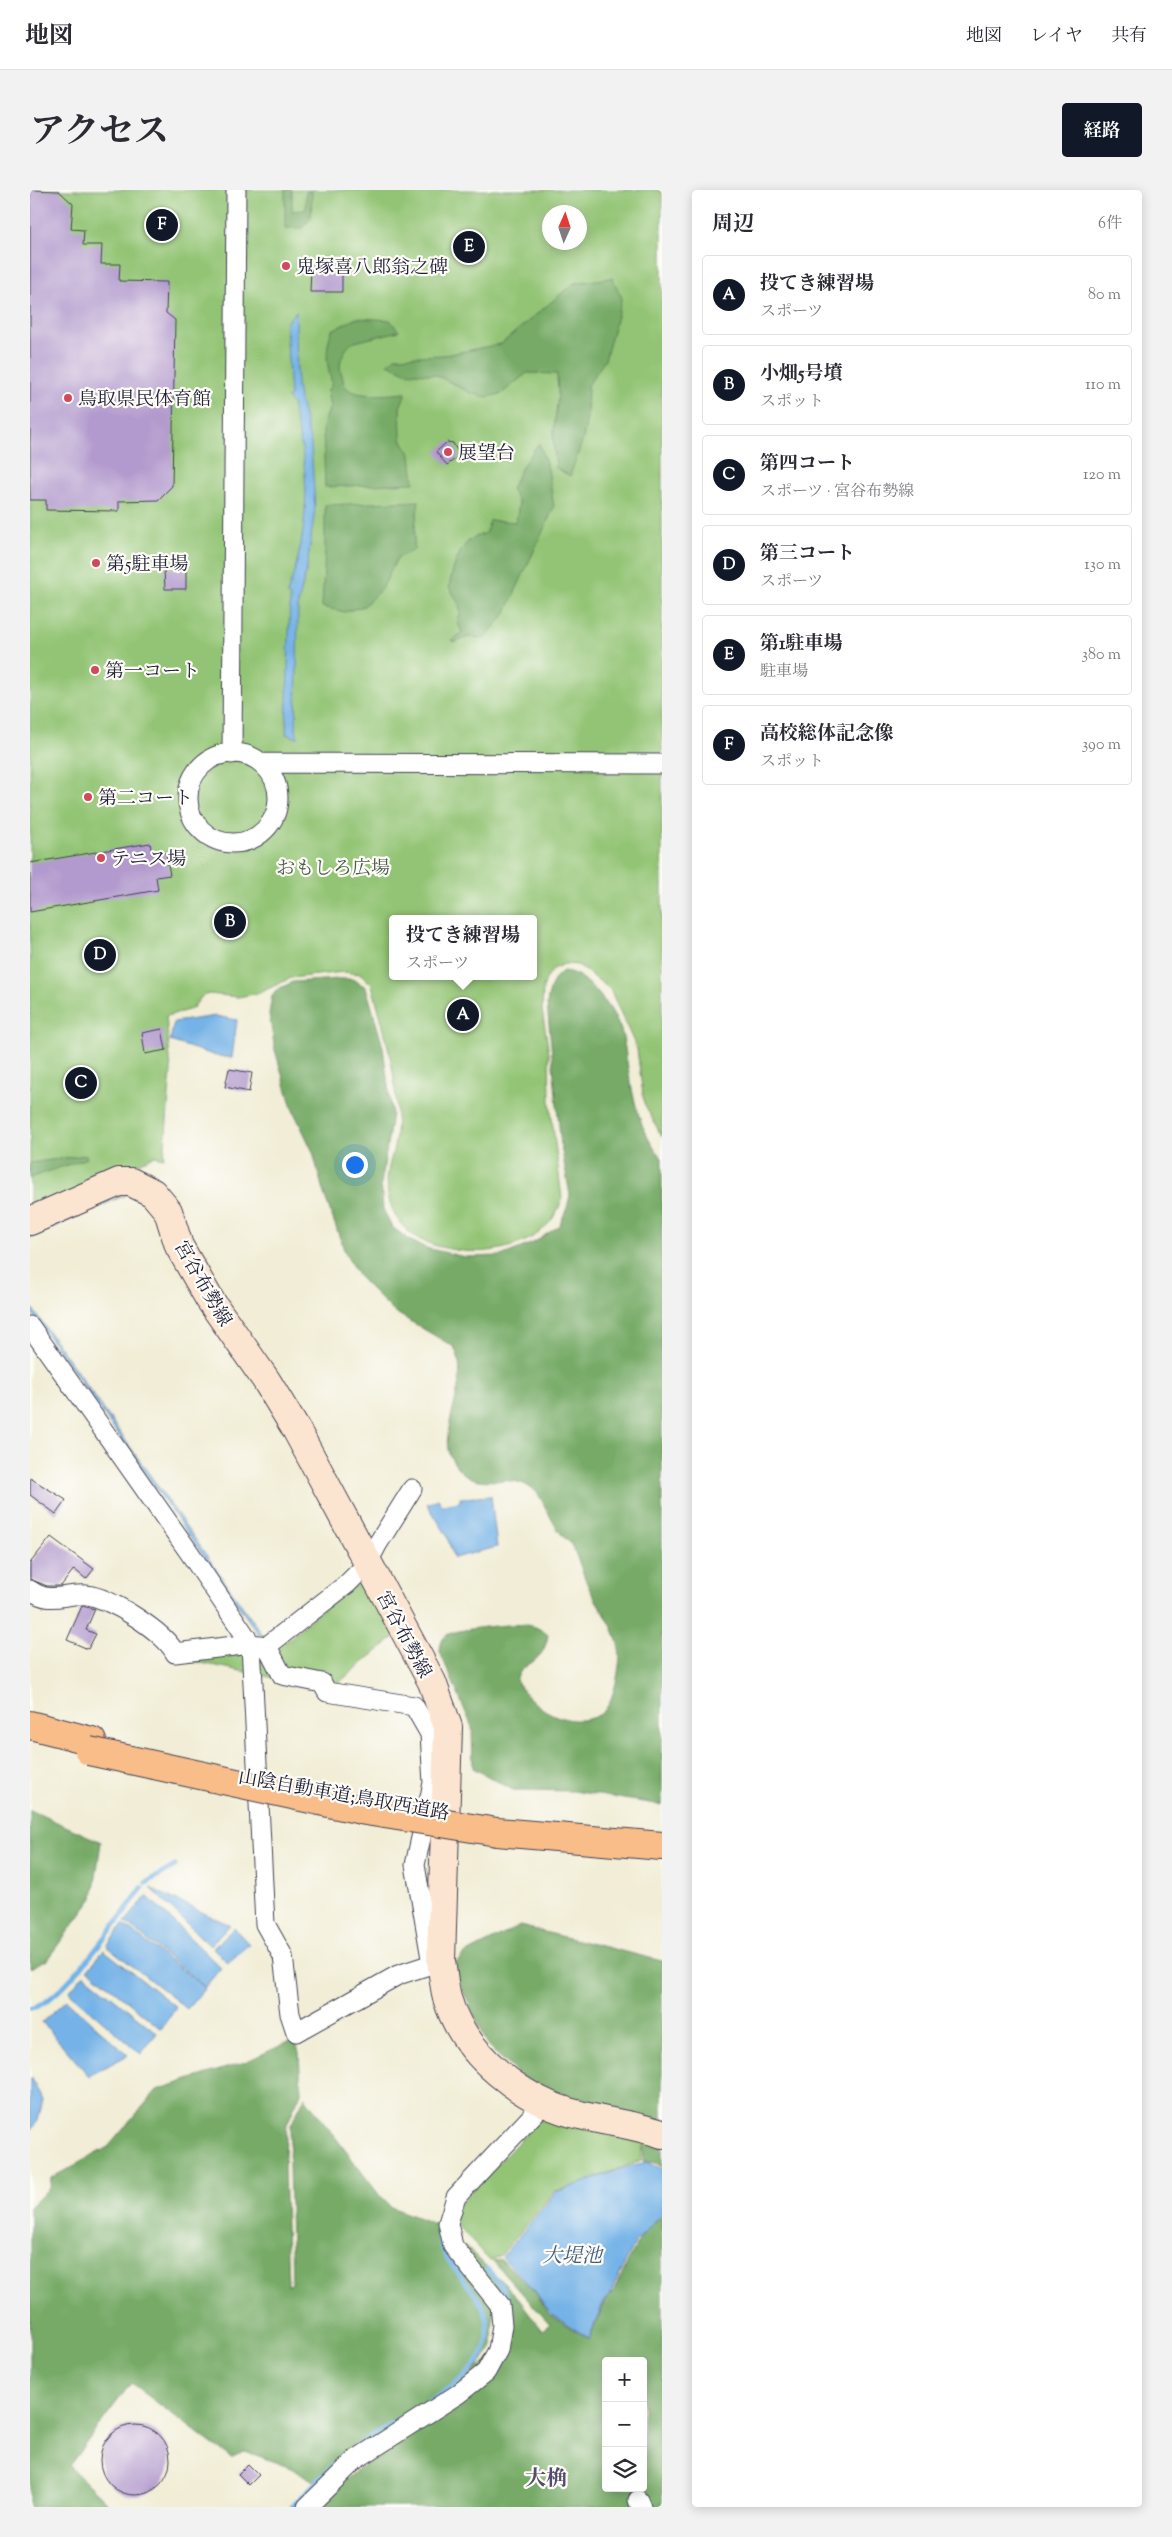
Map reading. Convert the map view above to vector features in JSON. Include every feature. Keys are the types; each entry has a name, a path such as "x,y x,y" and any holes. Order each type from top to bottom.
{"highway":[{"name":"山陰自動車道;鳥取西道路","path":"30,1725 91,1746"},
{"name":"山陰自動車道;鳥取西道路","path":"30,1736 91,1746 497,1827 662,1846"},
{"name":"山陰自動車道;鳥取西道路","path":"497,1827 662,1835"}],"street":[{"path":"232,754 236,190"},
{"path":"232,754 249,756 262,763 271,774 277,788 278,803 274,817 266,829 254,838 240,843 224,842 210,837 199,828 191,815 188,800 190,785 196,772 207,762 220,755 232,754"},
{"path":"262,763 662,764"},
{"name":"宮谷布勢線","path":"30,1221 119,1182 131,1182 153,1193 168,1211 179,1246 210,1300 266,1380 297,1432 432,1682 448,1727 436,1962 457,2022 490,2065 513,2086 544,2102 577,2115 662,2134"},
{"path":"30,1326 189,1552 259,1645 282,1676 322,1683 327,1692 414,1706 430,1734 433,1783 415,1865 436,1962 398,1975 296,2032 290,2014 283,1956 266,1924 259,1645"},
{"path":"30,1590 49,1599 84,1594 96,1596 134,1615 171,1644 175,1653 259,1645 347,1584 367,1564 377,1544 412,1489"},
{"path":"307,2507 355,2460 458,2394 486,2372 498,2350 502,2326 500,2305 454,2246 448,2223 456,2197 544,2102"}],"green space":[{"name":"おもしろ広場","path":"30,190 662,190 662,1137 644,1103 637,1049 610,989 578,965 564,964 553,969 546,979 543,988 542,1010 549,1053 550,1103 562,1199 559,1208 549,1223 537,1234 521,1243 503,1249 466,1251 425,1242 405,1228 392,1209 389,1197 387,1185 396,1135 396,1100 389,1051 372,985 361,974 343,972 291,978 259,993 238,997 209,994 202,996 192,1009 166,1016 171,1070 164,1158 154,1156 30,1213"},
{"path":"285,190 292,190 292,211 306,210 306,192 312,191 311,218 302,228 285,228"},
{"path":"612,278 622,298 605,360 588,385 587,417 583,439 570,476 556,468 553,437 558,395 557,374 527,373 501,394 486,397 471,393 436,375 405,372 388,364 395,357 445,355 501,344 574,283"},
{"path":"357,318 390,320 399,331 351,343 343,354 340,366 344,385 356,393 383,395 406,393 400,407 401,439 411,455 414,483 325,487 323,427 330,406 327,392 332,383 328,369 328,344 332,330"},
{"path":"539,443 548,469 554,507 505,614 485,638 468,637 456,642 452,641 462,632 457,621 461,613 458,602 449,587 456,561 466,543 474,537 486,533 490,520 516,522 519,503 511,489 523,465"},
{"path":"419,501 414,550 397,558 383,587 364,606 345,612 322,607 325,505"},
{"path":"563,971 577,975 588,983 605,1002 617,1020 621,1029 631,1087 638,1113 648,1138 662,1158 662,1805 573,1791 513,1790 473,1768 472,1727 440,1652 443,1638 461,1631 499,1626 527,1625 541,1630 548,1635 542,1653 523,1669 516,1680 522,1690 540,1707 551,1714 575,1720 599,1715 608,1705 616,1683 619,1666 620,1653 617,1641 608,1619 591,1592 573,1549 556,1527 536,1492 523,1484 512,1481 480,1480 470,1477 460,1470 451,1458 448,1447 448,1435 459,1375 459,1360 454,1347 393,1311 359,1277 346,1255 323,1191 313,1152 292,1108 275,1050 269,1014 272,996 278,989 293,982 352,979 366,987 383,1047 392,1114 381,1185 383,1209 392,1227 411,1241 426,1248 465,1257 501,1256 533,1243 559,1226 567,1208 570,1195 561,1146 547,1004 554,981"},
{"path":"86,1155 87,1158 30,1178 30,1163"},
{"path":"363,1573 398,1634 331,1689 288,1680 275,1651"},
{"path":"260,1650 280,1679 177,1658"},
{"path":"30,1810 101,1842 93,1898 46,1961 30,1968"},
{"path":"520,1926 662,1961 662,2127 584,2103 526,2081 489,2047 457,1978 456,1963 463,1955"},
{"path":"295,2039 299,2052 301,2093 287,2124 284,2168 288,2285 292,2284 290,2135 291,2125 305,2097 380,2196 391,2207 442,2227 490,2303 493,2312 492,2347 478,2368 319,2484 291,2468 245,2451 231,2458 131,2383 69,2466 111,2507 30,2507 30,2207 50,2187 51,2178 108,2147 157,2090 245,2062"},
{"path":"545,2114 647,2137 643,2144 641,2160 577,2185 555,2191 501,2255 490,2261 456,2224 456,2208"},
{"path":"648,2137 662,2141 662,2167 656,2163 643,2161 644,2145"},
{"path":"662,2215 662,2507 313,2507 508,2344 464,2245 515,2294 542,2330 550,2324 493,2261 501,2259 535,2292 550,2315 589,2339 604,2304 613,2292 644,2233"}],"water":[{"path":"296,311 297,388 311,444 315,508 307,567 298,604 296,730 298,738 286,734 290,598 287,594 301,543 306,491 301,443 292,403 287,398 290,396 286,323"},
{"path":"216,1016 237,1020 232,1058 213,1055 170,1041 174,1022"},
{"path":"132,1192 30,1238 30,1230"},
{"path":"30,1305 262,1634 259,1635 30,1310"},
{"path":"491,1496 497,1547 454,1558 446,1534 427,1504 438,1499 442,1505 460,1502 460,1498"},
{"path":"150,1888 230,1925 210,1946"},
{"path":"147,1896 221,1968 205,1987 125,1922"},
{"path":"123,1924 205,1988 187,2009 107,1946"},
{"path":"234,1928 249,1944 228,1963 213,1948"},
{"path":"104,1950 176,2007 161,2029 88,1969"},
{"path":"84,1974 157,2033 141,2054 69,1992"},
{"path":"66,2000 128,2055 89,2076 42,2022"},
{"path":"30,2077 43,2100 38,2121 30,2130"},
{"name":"大堤池","path":"647,2162 662,2169 662,2213 635,2243 611,2292 603,2304 589,2338 551,2314 535,2291 502,2257 556,2192 633,2165"}],"building":[{"path":"30,190 59,191 73,204 71,229 84,230 83,245 102,245 101,264 120,264 119,281 167,282 166,313 175,320 172,486 158,500 119,501 119,511 46,510 46,500 30,500"},
{"path":"311,267 342,267 342,292 310,292"},
{"path":"447,442 453,443 458,452 458,457 447,465 436,452"},
{"path":"186,568 186,589 165,589 164,569"},
{"path":"150,843 152,854 166,853 170,875 156,877 158,890 30,912 30,863"},
{"path":"162,1029 166,1050 145,1054 142,1033"},
{"path":"229,1069 252,1073 249,1092 225,1087"},
{"path":"30,1478 66,1500 56,1514 30,1495"},
{"path":"51,1537 94,1569 86,1579 74,1569 61,1586 47,1586 30,1579 30,1563"},
{"path":"82,1606 95,1609 86,1630 96,1634 88,1649 67,1640"},
{"path":"142,2425 155,2431 164,2440 168,2446 170,2460 168,2474 160,2485 149,2493 128,2495 121,2493 110,2485 102,2474 100,2453 102,2446 110,2435 121,2427"},
{"path":"248,2464 259,2475 249,2485 238,2474"}],"waterway":[{"path":"146,1883 175,1866"},
{"path":"30,2008 42,2004 73,1977 106,1937 142,1888"},
{"path":"292,2507 345,2455 367,2439 443,2393 470,2371 481,2356 488,2332 485,2313 479,2300 446,2256 439,2230"},
{"path":"467,2398 480,2388 501,2365 512,2337 513,2321 510,2306 504,2290 487,2269"}],"place":[{"name":"高校総体記念像","path":"162,225"},
{"name":"第1駐車場","path":"469,247"},
{"name":"鬼塚喜八郎翁之碑","path":"286,266"},
{"name":"鳥取県民体育館","path":"68,398"},
{"name":"展望台","path":"448,452"},
{"name":"第5駐車場","path":"96,563"},
{"name":"第一コート","path":"95,670"},
{"name":"第二コート","path":"88,797"},
{"name":"テニス場","path":"101,858"},
{"name":"小畑5号墳","path":"230,922"},
{"name":"第三コート","path":"100,955"},
{"name":"投てき練習場","path":"463,1015"},
{"name":"第四コート","path":"81,1083"}],"district":[{"name":"大桷","path":"546,2478"}]}
